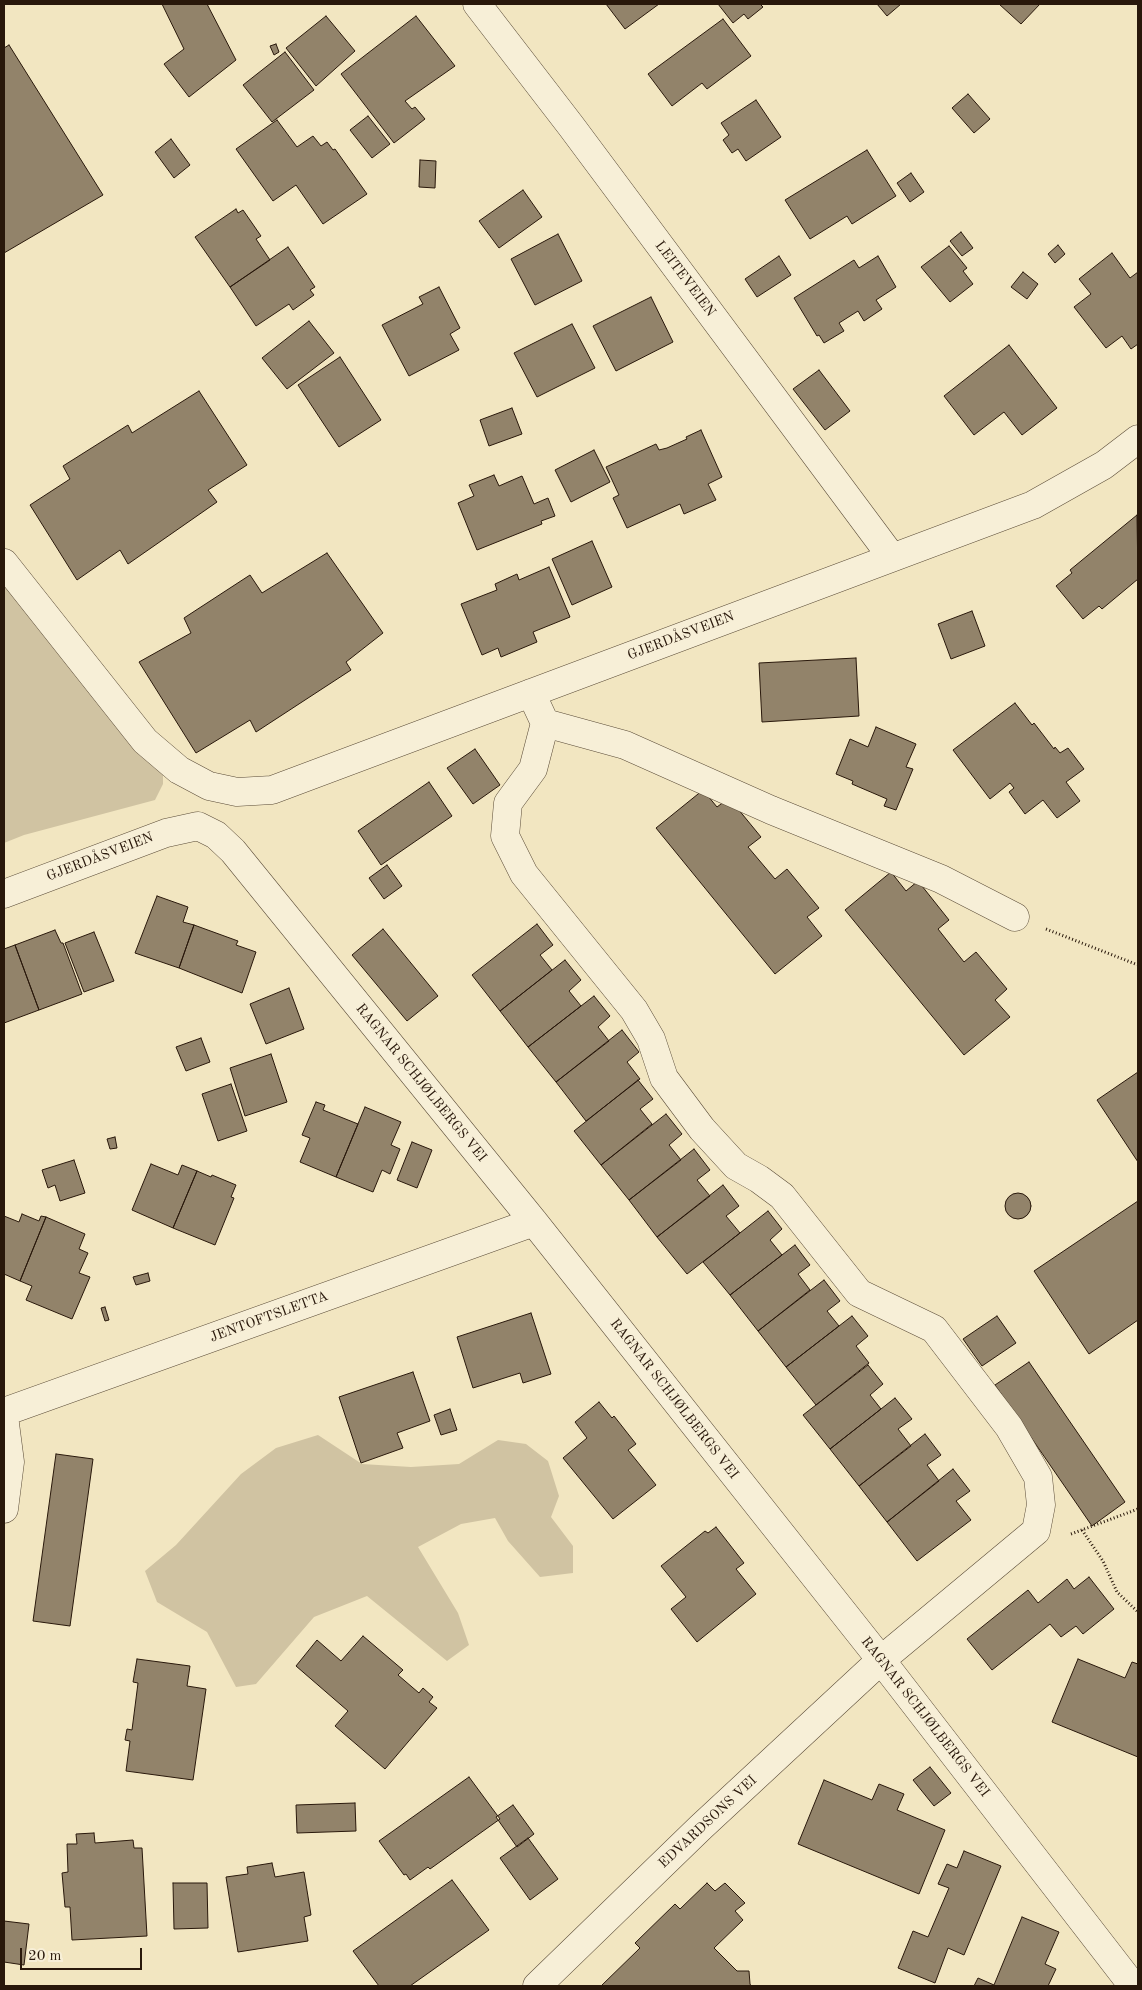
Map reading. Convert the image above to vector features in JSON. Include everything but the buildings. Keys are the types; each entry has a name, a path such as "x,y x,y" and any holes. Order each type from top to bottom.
{"street":[{"name":"LEITEVEIEN","path":"477,4 571,126 892,556"},
{"name":"GJERDÅSVEIEN","path":"4,563 145,741 179,770 209,786 237,792 272,790 892,556 1033,505 1104,465 1138,439"},
{"path":"531,693 545,723 533,769 508,803 504,836 524,874 634,1010 652,1039 664,1078 702,1129 736,1166 759,1179 782,1196 860,1293 934,1329 1009,1427 1038,1478 1041,1506 1036,1530"},
{"path":"545,723 625,745 771,810 940,879 1015,917"},
{"name":"GJERDÅSVEIEN","path":"4,894 166,833 198,826"},
{"name":"RAGNAR SCHJØLBERGS VEI","path":"198,826 216,835 233,851 534,1222 881,1660 1133,1986"},
{"name":"JENTOFTSLETTA","path":"4,1412 534,1222"},
{"path":"4,1416 10,1462 4,1509"},
{"name":"EDVARDSONS VEI","path":"537,1986 701,1827 881,1660 1036,1530"}],"path":[{"path":"1015,917 1138,965"},
{"path":"1036,1530 1065,1536 1138,1509"},
{"path":"1082,1530 1103,1561 1117,1592 1138,1612"}],"shaded area":[{"path":"4,581 163,770 163,784 155,800 24,835 4,843"},
{"path":"318,1435 362,1464 411,1467 459,1464 498,1440 526,1444 548,1461 559,1496 551,1517 573,1546 573,1573 540,1577 508,1541 495,1518 461,1524 418,1547 458,1613 469,1645 447,1661 367,1596 314,1617 256,1684 236,1687 207,1632 157,1602 145,1571 176,1545 241,1474 276,1448"}]}
